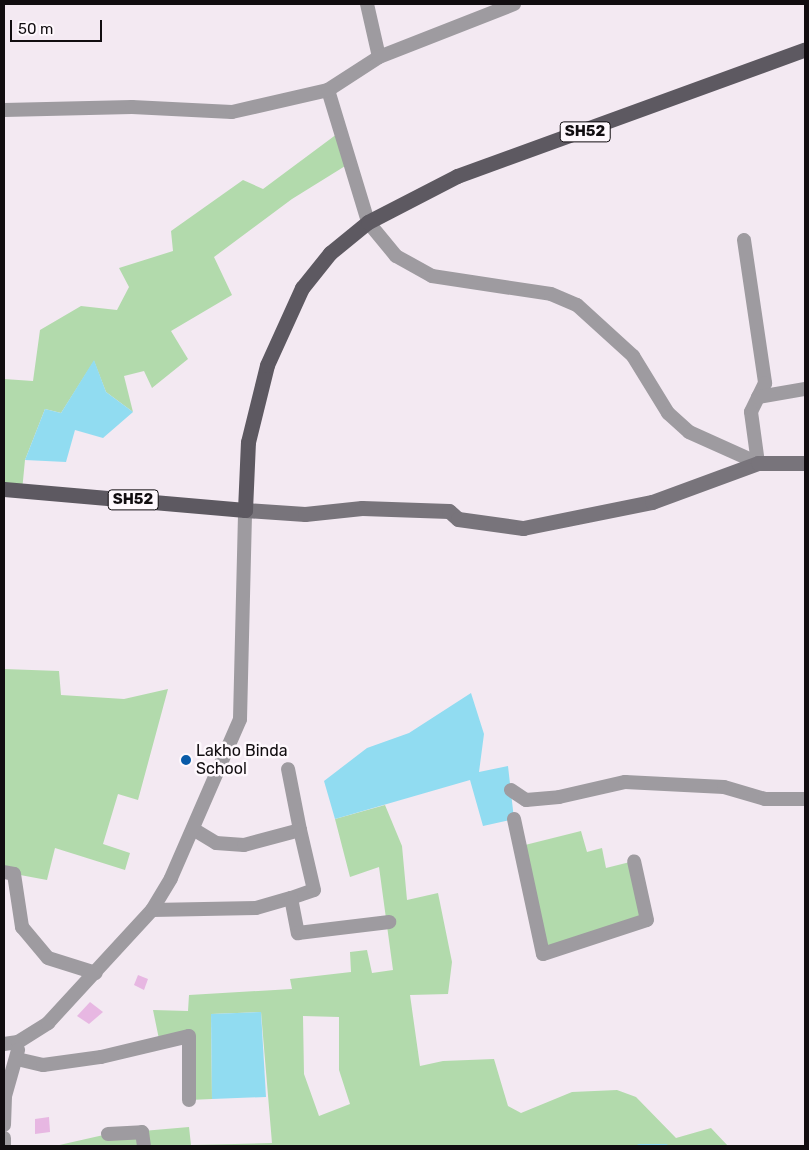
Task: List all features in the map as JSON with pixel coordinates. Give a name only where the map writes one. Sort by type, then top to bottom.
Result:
[{"type":"main road","name":"SH52","points":[[4,489],[245,510],[248,442],[266,365],[302,288],[330,253],[368,222],[458,176],[805,49]]},
{"type":"street","points":[[367,4],[378,57]]},
{"type":"street","points":[[4,110],[132,107],[232,112],[328,90],[378,57],[514,4]]},
{"type":"street","points":[[328,90],[368,222],[396,256],[432,276],[551,294],[577,305],[633,356],[668,413],[688,432],[758,463]]},
{"type":"street","points":[[744,240],[765,383],[751,412],[758,463]]},
{"type":"street","points":[[758,398],[805,390]]},
{"type":"street","name":"SH52","points":[[245,510],[305,514],[362,508],[449,511],[458,519],[523,528],[652,502],[758,463],[805,463]]},
{"type":"street","points":[[4,1044],[18,1042],[48,1023],[152,910],[193,829],[240,719],[245,510]]},
{"type":"street","points":[[152,910],[256,908],[314,890],[288,769]]},
{"type":"street","points":[[511,790],[526,800],[559,797],[625,782],[724,788],[765,799],[805,800]]},
{"type":"street","points":[[514,819],[543,954],[647,920],[634,861]]},
{"type":"street","points":[[193,829],[216,843],[244,845],[300,830]]},
{"type":"street","points":[[4,872],[14,874],[22,927],[48,958],[96,972]]},
{"type":"street","points":[[291,898],[298,933],[389,922]]},
{"type":"street","points":[[17,1059],[43,1065],[101,1057],[189,1036],[189,1100]]},
{"type":"street","points":[[4,1125],[4,1096],[17,1059],[18,1042]]},
{"type":"street","points":[[108,1134],[142,1132],[144,1146]]},
{"type":"street","points":[[4,1138],[4,1146]]},
{"type":"green space","points":[[341,131],[350,163],[292,199],[214,257],[232,295],[171,331],[188,359],[152,388],[144,371],[124,376],[133,412],[106,392],[94,361],[61,413],[45,409],[25,460],[22,491],[4,489],[4,379],[33,381],[40,330],[81,306],[117,310],[129,287],[119,268],[173,251],[171,231],[243,180],[263,189]]},
{"type":"green space","points":[[4,669],[59,671],[61,695],[124,699],[168,689],[138,800],[118,794],[103,844],[130,853],[125,870],[55,848],[47,880],[4,872]]},
{"type":"green space","points":[[385,805],[402,846],[407,900],[438,893],[452,962],[448,994],[410,995],[420,1066],[443,1061],[494,1059],[508,1106],[521,1113],[572,1092],[617,1090],[636,1097],[676,1138],[711,1128],[728,1146],[55,1146],[108,1134],[189,1127],[191,1145],[272,1143],[261,1012],[211,1014],[212,1099],[189,1100],[189,1037],[160,1044],[153,1010],[188,1011],[189,995],[292,989],[290,979],[351,972],[350,952],[367,950],[372,973],[393,970],[379,867],[350,877],[335,819]],"holes":[[[303,1016],[339,1017],[339,1070],[350,1104],[319,1116],[304,1074]]]},
{"type":"green space","points":[[581,831],[587,852],[602,848],[606,868],[634,861],[647,920],[543,954],[521,846]]},
{"type":"water","points":[[94,360],[106,392],[133,412],[103,438],[75,430],[66,462],[25,460],[45,409],[61,413]]},
{"type":"water","points":[[471,693],[484,734],[479,772],[508,766],[514,819],[483,826],[470,780],[335,819],[324,781],[367,748],[409,733]]},
{"type":"water","points":[[261,1012],[266,1097],[212,1099],[211,1014]]},
{"type":"building","points":[[138,975],[148,979],[144,990],[134,985]]},
{"type":"building","points":[[90,1002],[103,1012],[89,1024],[77,1016]]},
{"type":"building","points":[[49,1117],[50,1132],[35,1134],[35,1119]]},
{"type":"waterway","points":[[639,1146],[666,1146]]},
{"type":"place","name":"Lakho Binda School","points":[[186,760]]}]
